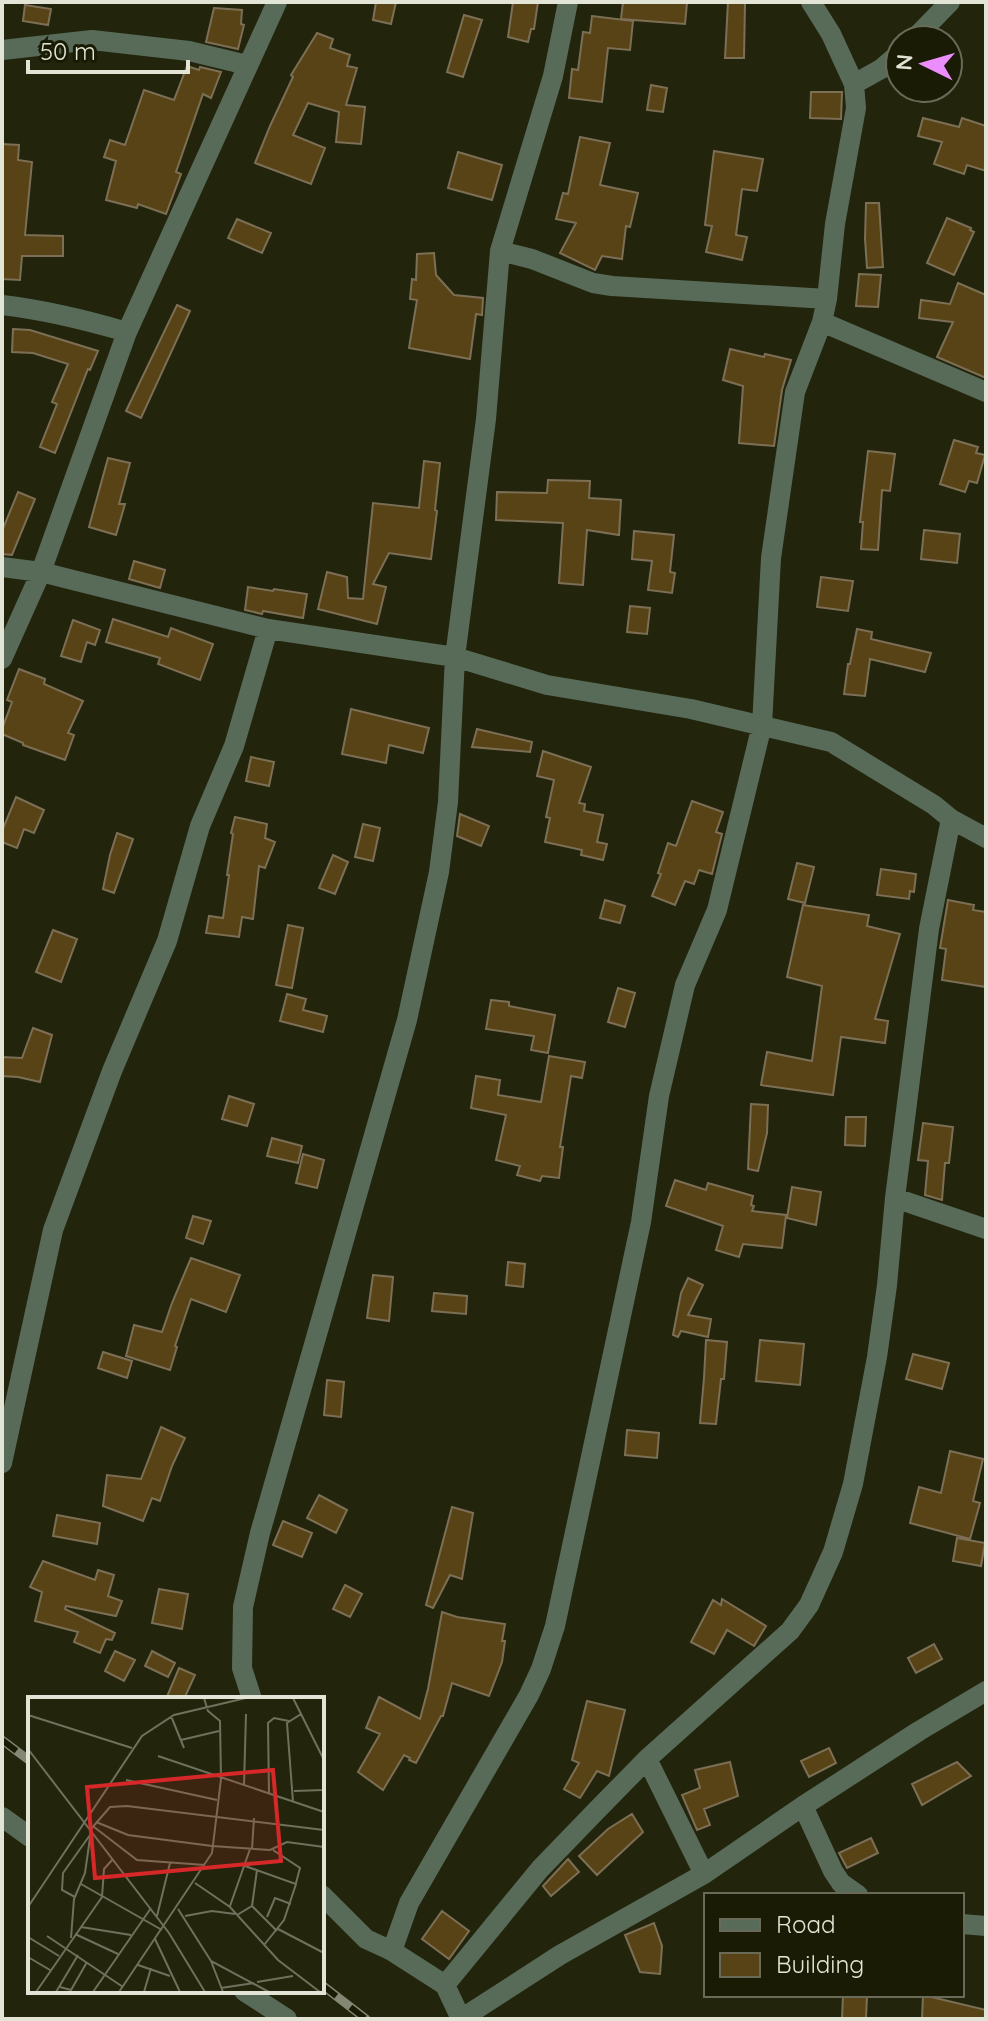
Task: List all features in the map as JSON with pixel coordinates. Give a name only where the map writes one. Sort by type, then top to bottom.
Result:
[{"type":"street","points":[[2,659],[41,572],[127,332],[277,2]]},
{"type":"street","points":[[251,1697],[242,1668],[243,1607],[260,1533],[407,1020],[439,872],[448,802],[455,657],[486,419],[500,251],[553,76],[568,2]]},
{"type":"street","points":[[392,1951],[409,1903],[529,1695],[555,1626],[638,1237],[659,1096],[685,985],[717,910],[762,725],[771,558],[795,392],[822,322],[835,224],[855,120],[854,84],[831,34],[811,2]]},
{"type":"street","points":[[929,24],[950,2]]},
{"type":"street","points":[[2,50],[92,40],[189,51],[247,65]]},
{"type":"street","points":[[854,84],[884,66]]},
{"type":"street","points":[[500,251],[532,259],[593,283],[612,286],[827,299]]},
{"type":"street","points":[[2,305],[75,317],[127,332]]},
{"type":"street","points":[[822,322],[986,392]]},
{"type":"street","points":[[2,567],[41,572],[268,629],[455,657],[547,685],[691,709],[831,742],[986,838]]},
{"type":"street","points":[[2,1463],[53,1230],[112,1071],[167,941],[200,826],[234,746],[268,629]]},
{"type":"street","points":[[445,1985],[540,1869],[647,1759],[790,1631],[809,1605],[833,1552],[853,1484],[877,1357],[929,929],[951,819]]},
{"type":"street","points":[[895,1198],[986,1229]]},
{"type":"street","points":[[465,2016],[560,1955],[704,1874],[803,1806],[986,1691]]},
{"type":"street","points":[[647,1759],[704,1874]]},
{"type":"street","points":[[803,1806],[833,1871],[841,1883],[855,1893]]},
{"type":"street","points":[[2,1817],[28,1836]]},
{"type":"street","points":[[324,1897],[366,1939],[392,1951],[445,1985],[465,2016]]},
{"type":"street","points":[[964,1924],[986,1926]]},
{"type":"street","points":[[247,1993],[287,2019]]},
{"type":"street","points":[[465,2016],[494,2019]]},
{"type":"building","points":[[376,2],[396,2],[391,24],[373,20]]},
{"type":"building","points":[[513,2],[538,2],[534,29],[531,29],[528,42],[508,37]]},
{"type":"building","points":[[623,2],[687,3],[685,24],[621,19]]},
{"type":"building","points":[[728,2],[745,2],[744,58],[725,58]]},
{"type":"building","points":[[25,5],[51,9],[48,25],[23,21]]},
{"type":"building","points":[[214,8],[242,10],[241,24],[244,25],[238,49],[206,42]]},
{"type":"building","points":[[464,15],[482,20],[463,77],[447,72]]},
{"type":"building","points":[[592,16],[633,21],[630,50],[608,48],[602,102],[569,98],[572,69],[578,70],[583,32],[590,33]]},
{"type":"building","points":[[317,33],[333,39],[330,48],[350,55],[347,66],[357,68],[346,105],[365,107],[361,144],[336,142],[339,112],[308,103],[293,135],[325,148],[311,184],[255,163],[293,77],[291,75]]},
{"type":"building","points":[[187,66],[221,72],[211,98],[203,94],[176,172],[181,174],[166,214],[138,204],[137,208],[106,200],[116,161],[104,157],[110,140],[125,145],[144,90],[174,100]]},
{"type":"building","points":[[651,85],[667,88],[663,112],[647,110]]},
{"type":"building","points":[[811,92],[842,92],[841,119],[810,118]]},
{"type":"building","points":[[923,118],[959,127],[962,118],[986,126],[986,171],[967,165],[964,174],[934,164],[942,142],[918,136]]},
{"type":"building","points":[[580,137],[610,143],[600,185],[638,193],[630,227],[626,226],[622,259],[602,256],[595,270],[560,253],[576,223],[556,219],[563,193],[568,194]]},
{"type":"building","points":[[2,144],[19,145],[18,160],[32,162],[25,235],[63,236],[63,256],[22,256],[20,280],[2,279]]},
{"type":"building","points":[[714,151],[763,159],[757,191],[742,189],[736,235],[747,237],[742,260],[706,252],[712,226],[705,225]]},
{"type":"building","points":[[458,152],[502,165],[492,200],[448,188]]},
{"type":"building","points":[[866,203],[879,203],[883,267],[867,268]]},
{"type":"building","points":[[947,218],[974,232],[954,275],[927,263]]},
{"type":"building","points":[[237,219],[271,233],[262,253],[228,238]]},
{"type":"building","points":[[434,253],[436,275],[454,295],[483,298],[482,315],[476,314],[470,359],[409,348],[417,300],[410,299],[412,279],[416,280],[417,254]]},
{"type":"building","points":[[859,274],[881,275],[878,307],[856,306]]},
{"type":"building","points":[[958,283],[986,295],[986,378],[937,357],[953,322],[919,318],[921,300],[950,304]]},
{"type":"building","points":[[177,305],[190,311],[141,418],[126,411]]},
{"type":"building","points":[[13,329],[30,330],[98,351],[55,453],[40,447],[57,404],[52,402],[68,364],[33,353],[12,352]]},
{"type":"building","points":[[730,349],[791,360],[782,390],[774,446],[739,443],[743,386],[723,380]]},
{"type":"building","points":[[954,440],[978,447],[976,453],[985,455],[977,483],[969,481],[965,492],[940,484]]},
{"type":"building","points":[[868,451],[895,454],[890,491],[882,490],[878,550],[861,549],[863,522],[860,522]]},
{"type":"building","points":[[108,458],[130,463],[119,504],[125,504],[116,535],[89,527]]},
{"type":"building","points":[[424,461],[440,463],[431,559],[389,553],[373,584],[386,587],[377,624],[318,609],[327,572],[347,577],[348,598],[363,599],[373,503],[419,508]]},
{"type":"building","points":[[548,480],[590,481],[589,498],[621,500],[619,535],[587,530],[583,585],[559,583],[563,523],[496,520],[497,492],[547,493]]},
{"type":"building","points":[[18,492],[35,499],[12,555],[2,554],[2,531]]},
{"type":"building","points":[[924,530],[960,534],[957,563],[921,559]]},
{"type":"building","points":[[634,531],[674,535],[670,572],[675,573],[672,593],[648,590],[652,561],[632,559]]},
{"type":"building","points":[[134,561],[165,570],[160,588],[129,579]]},
{"type":"building","points":[[821,577],[853,581],[848,611],[817,607]]},
{"type":"building","points":[[248,587],[307,594],[303,618],[245,610]]},
{"type":"building","points":[[630,606],[650,608],[647,634],[627,632]]},
{"type":"building","points":[[113,619],[168,637],[171,628],[213,644],[200,680],[158,664],[160,658],[106,642]]},
{"type":"building","points":[[73,620],[100,630],[95,645],[87,642],[81,662],[61,656]]},
{"type":"building","points":[[857,629],[872,632],[871,639],[931,653],[925,672],[870,659],[865,696],[844,694]]},
{"type":"building","points":[[19,669],[45,679],[44,684],[83,701],[68,733],[74,735],[65,760],[2,734],[12,702],[7,700]]},
{"type":"building","points":[[351,709],[429,728],[423,753],[389,745],[386,763],[342,754]]},
{"type":"building","points":[[477,729],[532,742],[530,752],[472,747]]},
{"type":"building","points":[[543,751],[591,767],[579,803],[585,804],[584,811],[603,815],[597,842],[607,844],[603,860],[581,855],[582,850],[545,842],[550,818],[546,817],[554,780],[537,776]]},
{"type":"building","points":[[251,757],[274,762],[269,786],[246,781]]},
{"type":"building","points":[[16,797],[44,810],[34,833],[24,829],[17,848],[2,842],[2,831]]},
{"type":"building","points":[[692,801],[723,812],[716,832],[722,834],[712,874],[699,870],[694,884],[685,881],[675,905],[652,896],[668,843],[676,846]]},
{"type":"building","points":[[460,814],[489,826],[481,846],[457,836]]},
{"type":"building","points":[[235,817],[267,824],[265,838],[275,842],[265,868],[259,866],[253,919],[242,917],[239,937],[206,933],[209,916],[223,918]]},
{"type":"building","points":[[363,824],[380,828],[373,861],[355,857]]},
{"type":"building","points":[[117,833],[133,839],[114,893],[103,889]]},
{"type":"building","points":[[333,855],[348,862],[335,894],[319,888]]},
{"type":"building","points":[[797,863],[814,867],[805,903],[788,899]]},
{"type":"building","points":[[881,869],[916,874],[914,892],[910,891],[909,899],[877,895]]},
{"type":"building","points":[[605,900],[625,906],[620,923],[600,918]]},
{"type":"building","points":[[948,900],[974,905],[973,910],[986,912],[986,987],[942,980],[946,949],[940,948]]},
{"type":"building","points":[[803,905],[869,915],[867,926],[900,934],[875,1019],[888,1021],[885,1043],[841,1037],[833,1095],[761,1085],[767,1052],[812,1061],[822,986],[787,977]]},
{"type":"building","points":[[288,925],[303,928],[292,988],[276,985]]},
{"type":"building","points":[[53,930],[77,939],[61,982],[36,972]]},
{"type":"building","points":[[618,988],[635,993],[625,1027],[608,1022]]},
{"type":"building","points":[[287,994],[306,999],[303,1010],[327,1016],[323,1032],[280,1021]]},
{"type":"building","points":[[491,1000],[555,1015],[548,1053],[531,1050],[534,1036],[486,1029]]},
{"type":"building","points":[[33,1028],[52,1035],[40,1082],[2,1076],[2,1057],[22,1058]]},
{"type":"building","points":[[549,1056],[585,1062],[582,1078],[571,1076],[560,1147],[563,1147],[559,1178],[542,1176],[540,1181],[517,1175],[520,1166],[496,1160],[506,1115],[471,1108],[476,1076],[500,1080],[498,1095],[541,1102]]},
{"type":"building","points":[[229,1096],[254,1104],[247,1126],[222,1119]]},
{"type":"building","points":[[751,1104],[768,1105],[767,1133],[758,1171],[748,1169]]},
{"type":"building","points":[[846,1117],[866,1117],[865,1146],[845,1145]]},
{"type":"building","points":[[923,1123],[953,1127],[949,1163],[945,1163],[942,1200],[925,1195],[928,1161],[918,1160]]},
{"type":"building","points":[[272,1138],[302,1146],[298,1163],[267,1156]]},
{"type":"building","points":[[303,1154],[324,1160],[317,1188],[296,1183]]},
{"type":"building","points":[[675,1180],[706,1190],[708,1183],[753,1196],[752,1211],[786,1215],[782,1248],[743,1244],[739,1257],[716,1250],[723,1226],[666,1206]]},
{"type":"building","points":[[792,1187],[821,1192],[816,1225],[787,1218]]},
{"type":"building","points":[[193,1216],[211,1221],[203,1244],[186,1238]]},
{"type":"building","points":[[191,1258],[240,1275],[226,1312],[191,1299],[170,1370],[126,1356],[134,1325],[162,1332]]},
{"type":"building","points":[[508,1262],[525,1264],[523,1287],[506,1285]]},
{"type":"building","points":[[373,1275],[393,1277],[389,1321],[367,1318]]},
{"type":"building","points":[[688,1278],[703,1285],[688,1315],[711,1319],[708,1337],[681,1331],[678,1337],[673,1335],[681,1293]]},
{"type":"building","points":[[434,1293],[467,1296],[466,1314],[432,1311]]},
{"type":"building","points":[[706,1340],[727,1342],[716,1424],[700,1423]]},
{"type":"building","points":[[760,1340],[804,1344],[800,1385],[756,1381]]},
{"type":"building","points":[[103,1352],[132,1361],[127,1378],[98,1368]]},
{"type":"building","points":[[913,1354],[949,1363],[942,1389],[906,1379]]},
{"type":"building","points":[[327,1380],[344,1382],[341,1417],[324,1415]]},
{"type":"building","points":[[161,1427],[185,1438],[160,1501],[152,1498],[143,1521],[103,1506],[107,1475],[141,1479]]},
{"type":"building","points":[[627,1430],[659,1433],[657,1458],[625,1455]]},
{"type":"building","points":[[950,1451],[983,1459],[973,1501],[980,1503],[970,1539],[910,1523],[919,1487],[941,1493]]},
{"type":"building","points":[[319,1495],[347,1510],[336,1533],[307,1518]]},
{"type":"building","points":[[452,1507],[473,1513],[462,1579],[450,1575],[433,1608],[426,1605]]},
{"type":"building","points":[[57,1515],[100,1523],[97,1544],[53,1536]]},
{"type":"building","points":[[283,1521],[312,1533],[302,1557],[273,1545]]},
{"type":"building","points":[[957,1538],[985,1543],[981,1566],[953,1561]]},
{"type":"building","points":[[43,1561],[95,1580],[98,1570],[114,1575],[108,1596],[122,1601],[116,1616],[66,1606],[65,1609],[115,1633],[112,1640],[106,1639],[100,1653],[74,1642],[78,1632],[35,1621],[42,1592],[30,1587]]},
{"type":"building","points":[[345,1585],[362,1594],[350,1617],[333,1609]]},
{"type":"building","points":[[159,1589],[188,1594],[182,1629],[152,1623]]},
{"type":"building","points":[[722,1599],[766,1626],[754,1646],[727,1630],[714,1654],[691,1642],[713,1600],[721,1605]]},
{"type":"building","points":[[442,1612],[505,1624],[502,1662],[489,1696],[452,1683],[443,1716],[416,1763],[404,1755],[383,1790],[358,1772],[380,1734],[366,1728],[379,1697],[420,1719]]},
{"type":"building","points":[[934,1644],[942,1659],[916,1673],[908,1658]]},
{"type":"building","points":[[115,1651],[135,1660],[124,1681],[105,1671]]},
{"type":"building","points":[[152,1651],[175,1663],[168,1677],[145,1666]]},
{"type":"building","points":[[179,1668],[195,1675],[185,1697],[167,1697]]},
{"type":"building","points":[[587,1701],[625,1710],[609,1776],[597,1771],[580,1798],[564,1789],[579,1763],[572,1760]]},
{"type":"building","points":[[829,1748],[836,1763],[809,1777],[801,1761]]},
{"type":"building","points":[[730,1762],[738,1796],[704,1809],[710,1825],[697,1830],[682,1795],[700,1788],[695,1770]]},
{"type":"building","points":[[957,1762],[971,1776],[922,1805],[912,1784]]},
{"type":"building","points":[[632,1814],[643,1832],[597,1875],[579,1856],[608,1829]]},
{"type":"building","points":[[871,1838],[878,1853],[847,1868],[839,1853]]},
{"type":"building","points":[[568,1859],[579,1872],[551,1896],[543,1886]]},
{"type":"building","points":[[442,1911],[469,1931],[449,1959],[422,1939]]},
{"type":"building","points":[[654,1923],[662,1946],[660,1974],[640,1972],[625,1935]]},
{"type":"building","points":[[843,1997],[867,1997],[866,2019],[842,2019]]},
{"type":"building","points":[[923,1997],[986,2010],[986,2019],[922,2019]]},
{"type":"railway","points":[[2,1740],[28,1760]]},
{"type":"railway","points":[[324,1987],[366,2019]]}]
